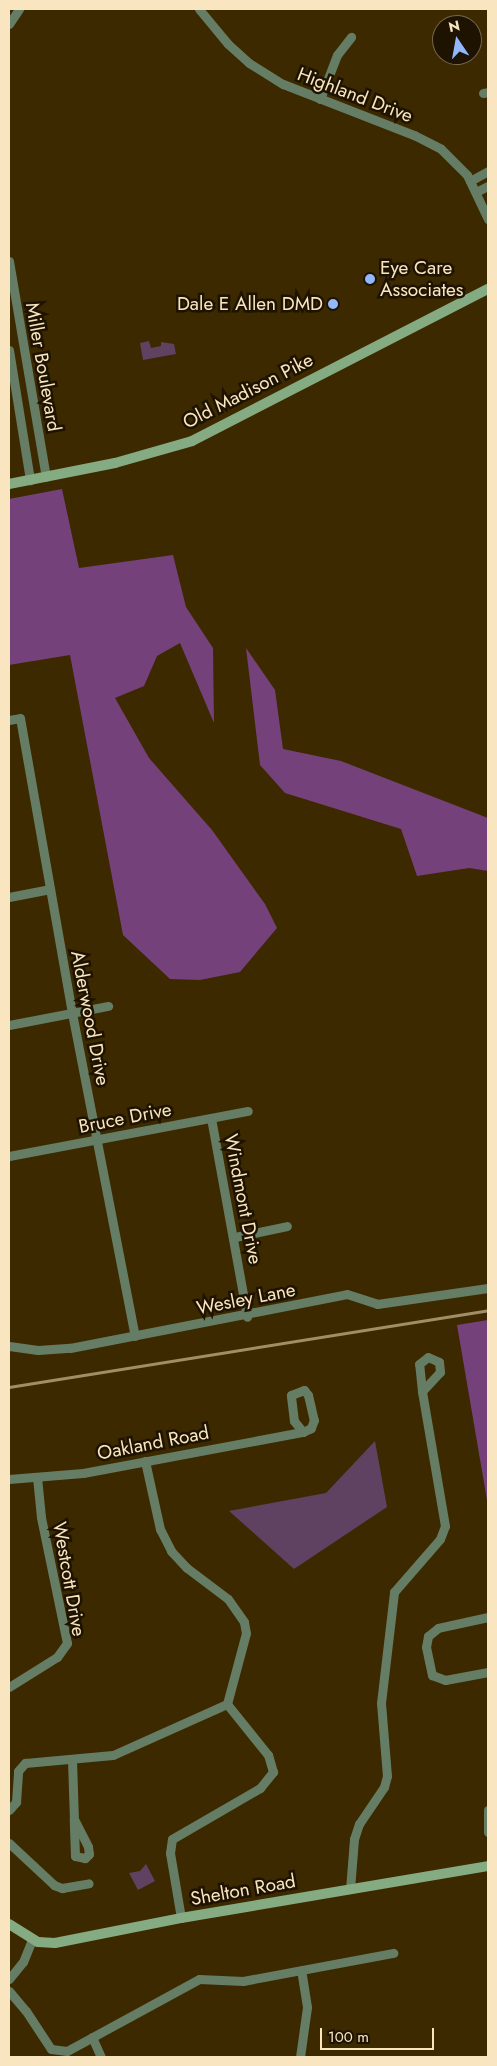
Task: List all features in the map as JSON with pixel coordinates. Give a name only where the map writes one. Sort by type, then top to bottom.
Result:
[{"type":"main road","name":"Old Madison Pike","points":[[9,484],[116,463],[192,441],[488,289]]},
{"type":"main road","name":"Shelton Road","points":[[9,1924],[32,1940],[55,1943],[181,1918],[488,1866]]},
{"type":"street","points":[[9,24],[19,9]]},
{"type":"street","name":"Highland Drive","points":[[199,9],[228,44],[249,63],[283,84],[441,149],[470,181],[488,219]]},
{"type":"street","points":[[320,99],[337,55],[351,38]]},
{"type":"street","points":[[470,181],[488,171]]},
{"type":"street","points":[[476,192],[488,186]]},
{"type":"street","name":"Miller Boulevard","points":[[9,261],[12,297],[46,477]]},
{"type":"street","name":"Miller Boulevard","points":[[9,350],[30,480]]},
{"type":"street","points":[[15,391],[31,390]]},
{"type":"street","name":"Alderwood Drive","points":[[9,720],[20,718],[72,1013],[135,1336]]},
{"type":"street","points":[[9,896],[50,889]]},
{"type":"street","points":[[9,1024],[108,1006]]},
{"type":"street","name":"Bruce Drive","points":[[9,1156],[248,1111]]},
{"type":"street","name":"Windmont Drive","points":[[211,1118],[235,1237],[247,1316]]},
{"type":"street","points":[[235,1237],[287,1226]]},
{"type":"street","name":"Wesley Lane","points":[[9,1346],[38,1350],[70,1348],[247,1316],[347,1294],[377,1304],[488,1288]]},
{"type":"street","points":[[350,1889],[354,1839],[358,1824],[384,1787],[387,1776],[381,1703],[394,1592],[440,1539],[445,1526],[422,1391]]},
{"type":"street","name":"Oakland Road","points":[[9,1479],[83,1473],[303,1432]]},
{"type":"street","points":[[145,1461],[160,1529],[171,1551],[186,1568],[228,1599],[244,1622],[246,1633],[227,1704]]},
{"type":"street","name":"Westcott Drive","points":[[9,1687],[57,1657],[64,1651],[66,1643],[41,1517],[37,1477]]},
{"type":"street","points":[[488,1618],[438,1628],[428,1636],[426,1647],[432,1675],[439,1678],[445,1680],[488,1672]]},
{"type":"street","points":[[9,1810],[16,1802],[18,1771],[25,1763],[101,1758],[123,1752],[227,1704]]},
{"type":"street","points":[[181,1918],[170,1853],[172,1840],[260,1788],[273,1772],[268,1755],[227,1704]]},
{"type":"street","points":[[72,1760],[74,1819]]},
{"type":"street","points":[[488,1810],[488,1832]]},
{"type":"street","points":[[9,1843],[54,1885],[62,1888],[89,1883]]},
{"type":"street","points":[[9,1979],[23,1962],[32,1940]]},
{"type":"street","points":[[9,1991],[51,2049],[67,2052],[199,1979],[243,1981],[393,1953]]},
{"type":"street","points":[[300,2057],[307,2007],[301,1970]]},
{"type":"street","points":[[92,2038],[101,2057]]},
{"type":"shaded area","points":[[149,341],[151,348],[161,346],[161,342],[174,344],[176,354],[143,360],[140,343]]},
{"type":"shaded area","points":[[62,489],[79,568],[173,555],[186,607],[213,648],[214,723],[180,643],[157,656],[144,686],[115,698],[149,758],[212,830],[265,904],[277,928],[240,972],[200,980],[170,979],[123,935],[70,655],[9,665],[9,499]]},
{"type":"shaded area","points":[[246,648],[275,690],[283,749],[341,761],[488,818],[488,871],[469,868],[417,876],[401,829],[285,793],[260,765]]},
{"type":"shaded area","points":[[488,1320],[488,1506],[457,1325]]},
{"type":"shaded area","points":[[375,1441],[387,1507],[294,1569],[229,1511],[326,1493]]},
{"type":"shaded area","points":[[146,1864],[155,1881],[138,1890],[129,1873],[140,1871]]},
{"type":"railway","points":[[9,1387],[488,1310]]},
{"type":"place","name":"Eye Care Associates","points":[[370,279]]},
{"type":"place","name":"Dale E Allen DMD","points":[[333,304]]}]
